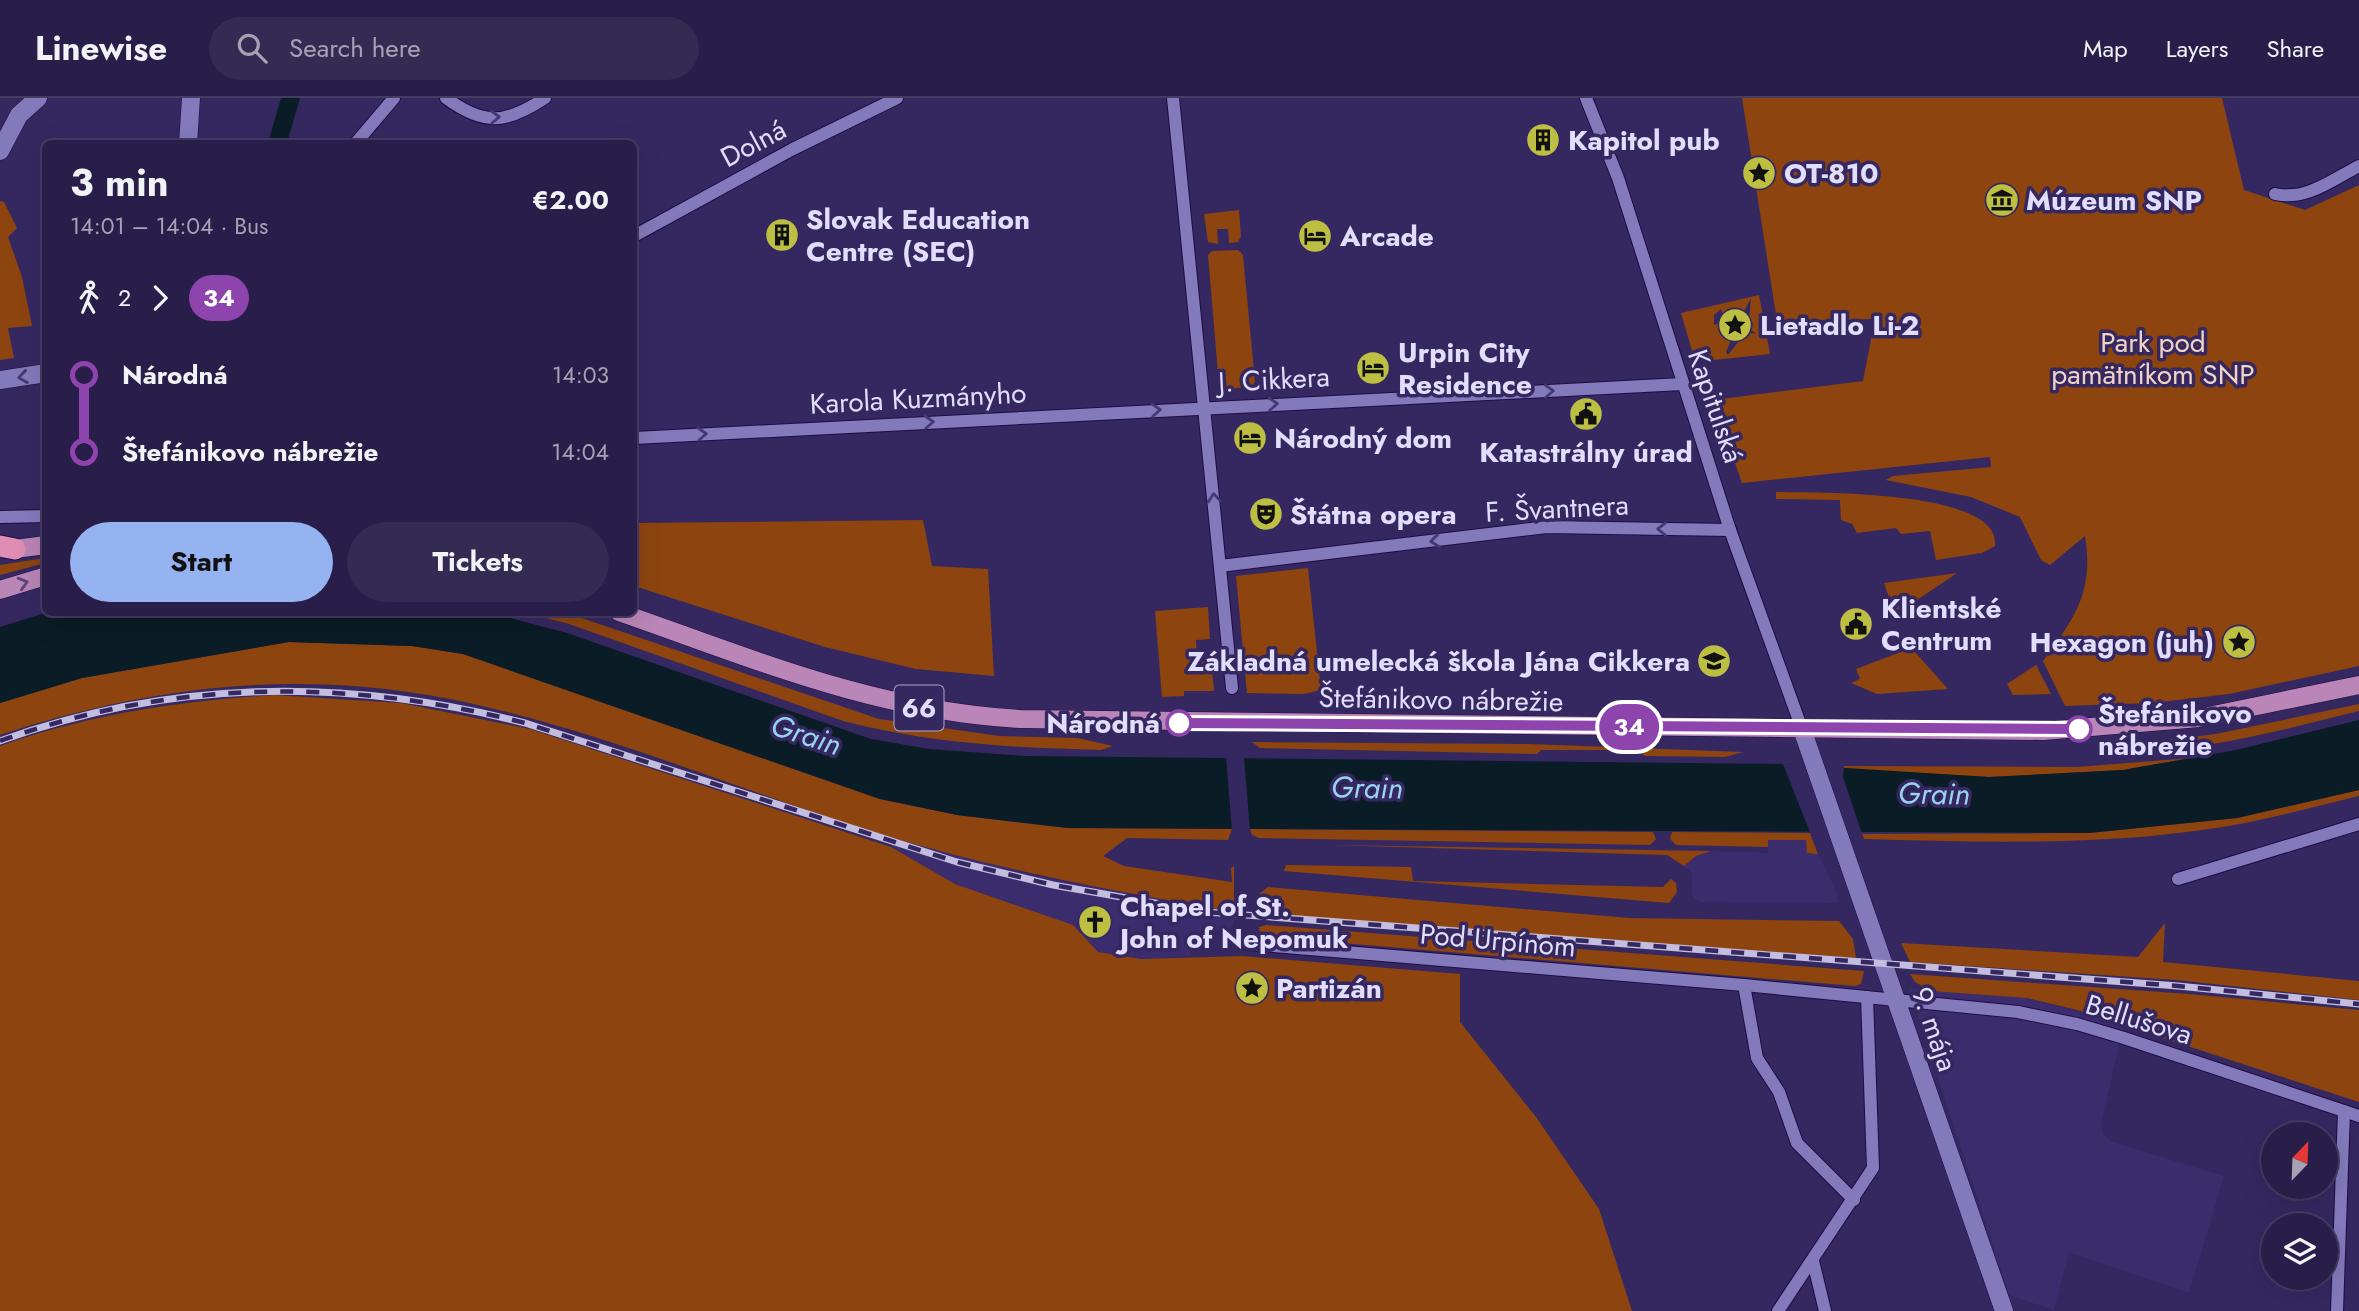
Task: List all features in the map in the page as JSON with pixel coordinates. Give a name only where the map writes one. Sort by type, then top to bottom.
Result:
[{"type":"main road","points":[[2,141],[19,115],[38,98]]},
{"type":"main road","points":[[188,140],[191,98]]},
{"type":"main road","points":[[0,380],[42,374]]},
{"type":"main road","points":[[5,549],[42,545]]},
{"type":"main road","points":[[0,590],[42,577]]},
{"type":"main road","name":"Štefánikovo nábrežie","points":[[630,616],[841,690],[924,709],[1020,719],[2043,731],[2109,728],[2239,711],[2359,685]]},
{"type":"main road","name":"9. mája","points":[[1802,729],[2004,1311]]},
{"type":"street","points":[[358,140],[394,98]]},
{"type":"street","points":[[446,98],[467,113],[490,120],[512,116],[545,98]]},
{"type":"street","name":"Dolná","points":[[637,234],[793,149],[897,98]]},
{"type":"street","points":[[1173,98],[1198,374],[1205,407],[1232,688]]},
{"type":"street","name":"Kapitulská","points":[[1586,98],[1618,178],[1730,530],[1802,729]]},
{"type":"street","points":[[2275,194],[2289,197],[2304,195],[2359,166]]},
{"type":"street","name":"J. Cikkera","points":[[1205,407],[1682,384]]},
{"type":"street","name":"Karola Kuzmányho","points":[[637,438],[1205,407]]},
{"type":"street","points":[[0,517],[42,516]]},
{"type":"street","name":"F. Švantnera","points":[[1220,566],[1547,527],[1730,530]]},
{"type":"street","points":[[2178,879],[2359,824]]},
{"type":"street","name":"Pod Urpínom","points":[[1248,944],[1897,999]]},
{"type":"street","points":[[1744,985],[1748,1023],[1757,1058],[1779,1092],[1797,1143],[1854,1200]]},
{"type":"street","points":[[1779,1311],[1870,1176],[1875,1159],[1867,997]]},
{"type":"street","name":"Bellušova","points":[[1897,999],[2018,1012],[2077,1024],[2359,1116]]},
{"type":"street","points":[[2337,1311],[2344,1111]]},
{"type":"street","points":[[1813,1261],[1825,1311]]},
{"type":"shaded area","points":[[894,838],[1040,877],[1234,912],[1233,924],[1230,929],[1192,934],[1191,956],[1141,959],[1098,952],[1073,925],[955,884],[891,847]]},
{"type":"shaded area","points":[[1768,840],[1807,840],[1807,853],[1818,854],[1837,893],[1837,903],[1700,902],[1693,898],[1691,872],[1684,866],[1696,856],[1711,851],[1768,853]]},
{"type":"shaded area","points":[[1909,989],[2027,998],[2124,1025],[2101,1123],[2103,1134],[2112,1142],[2224,1176],[2189,1293],[2069,1252],[2054,1310],[2009,1295]]},
{"type":"green space","name":"Park pod pamätníkom SNP","points":[[1742,98],[2222,98],[2244,190],[2305,210],[2359,185],[2359,666],[2229,694],[2152,703],[2065,706],[2043,661],[2073,617],[2084,589],[2087,573],[2085,536],[2050,565],[2041,560],[2020,517],[1971,497],[1886,480],[1893,476],[1991,467],[1990,457],[1742,483],[1713,400],[1863,381],[1875,319],[1777,321]]},
{"type":"green space","points":[[0,201],[4,202],[17,228],[8,237],[22,277],[32,326],[8,328],[14,358],[0,360]]},
{"type":"green space","points":[[1239,210],[1241,236],[1238,242],[1229,243],[1228,229],[1217,229],[1218,244],[1208,242],[1204,214]]},
{"type":"green space","points":[[1238,250],[1243,255],[1255,382],[1251,387],[1224,389],[1219,385],[1208,255],[1212,251]]},
{"type":"green space","points":[[1759,295],[1770,354],[1705,361],[1693,354],[1681,313]],"holes":[[[1751,298],[1749,321],[1753,325],[1748,327],[1756,334],[1745,332],[1748,338],[1743,336],[1728,355],[1726,352],[1736,328],[1722,321],[1714,325],[1714,315],[1721,309],[1723,318],[1738,323]]]},
{"type":"green space","points":[[1776,492],[1864,494],[1939,504],[1969,514],[1989,527],[1995,546],[1982,553],[1936,560],[1930,531],[1901,534],[1896,528],[1857,533],[1852,524],[1841,520],[1840,500],[1776,499]]},
{"type":"green space","points":[[923,520],[932,566],[988,569],[994,676],[916,669],[825,647],[637,587],[637,523]]},
{"type":"green space","points":[[42,558],[42,564],[0,575],[0,565]]},
{"type":"green space","points":[[1308,568],[1321,690],[1304,694],[1247,693],[1236,576]]},
{"type":"green space","points":[[1957,573],[1914,602],[1894,612],[1884,583]]},
{"type":"green space","points":[[1208,607],[1210,639],[1196,640],[1197,661],[1211,660],[1214,691],[1184,691],[1184,696],[1162,697],[1155,611]]},
{"type":"green space","points":[[538,616],[576,616],[879,719],[1000,736],[1078,738],[1113,746],[1101,750],[1003,746],[907,735],[843,721],[569,624]]},
{"type":"green space","points":[[289,642],[412,646],[463,654],[880,799],[957,815],[1068,828],[1232,829],[1228,840],[1127,838],[1103,856],[1124,866],[1232,882],[1231,868],[1234,866],[1234,912],[1093,886],[907,842],[592,736],[483,706],[428,695],[319,684],[211,688],[105,706],[0,735],[0,703],[82,678]]},
{"type":"green space","points":[[1906,650],[1915,652],[1948,689],[1877,694],[1851,683],[1860,679],[1856,669]]},
{"type":"green space","points":[[2036,665],[2051,694],[2013,695],[2007,684]]},
{"type":"green space","points":[[274,695],[401,703],[530,729],[891,847],[955,884],[1073,925],[1098,952],[1141,959],[1242,956],[1460,974],[1460,1022],[1536,1117],[1599,1209],[1632,1311],[0,1311],[0,746],[101,717],[169,705]]},
{"type":"green space","points":[[2359,704],[2359,711],[2215,744],[2127,752],[2168,740],[2216,734]]},
{"type":"green space","points":[[1252,742],[1529,744],[1743,752],[1725,757],[1645,756],[1639,750],[1541,750],[1537,754],[1260,748]]},
{"type":"green space","points":[[2191,758],[2123,770],[1989,777],[1844,769],[1844,766],[2077,767]]},
{"type":"green space","points":[[2359,790],[2359,796],[2228,826],[2123,838],[1993,842],[1864,839],[1862,834],[2089,833],[2237,818]]},
{"type":"green space","points":[[1250,829],[1653,832],[1656,839],[1650,845],[1259,838],[1252,835]]},
{"type":"green space","points":[[1672,832],[1810,833],[1818,854],[1807,853],[1806,840],[1768,840],[1768,847],[1676,845],[1670,839]]},
{"type":"green space","points":[[1328,845],[1711,851],[1696,856],[1684,866],[1667,855]]},
{"type":"green space","points":[[1286,865],[1411,867],[1413,881],[1663,887],[1671,879],[1676,883],[1677,892],[1669,903],[1284,871]]},
{"type":"green space","points":[[1268,887],[1629,918],[1839,921],[1853,939],[1856,958],[1267,915],[1268,905],[1257,904],[1259,894]]},
{"type":"green space","points":[[2165,923],[2163,962],[2359,981],[2359,1000],[2176,980],[1910,962],[1901,943],[2138,957]]},
{"type":"green space","points":[[1266,925],[1864,971],[1861,984],[1855,986],[1270,937],[1260,934],[1259,927]]},
{"type":"green space","points":[[1910,974],[2189,994],[2359,1010],[2359,1102],[2077,1010],[2027,998],[1931,991],[1915,982]]},
{"type":"water","points":[[281,98],[300,98],[288,140],[269,140]]},
{"type":"water","name":"Grain","points":[[42,614],[42,616],[502,616],[567,633],[871,739],[929,749],[1026,756],[1783,764],[1989,777],[2123,770],[2236,750],[2359,720],[2359,790],[2237,818],[2089,833],[1068,828],[957,815],[880,799],[463,654],[412,646],[289,642],[82,678],[0,703],[0,627]]},
{"type":"pier","points":[[1226,756],[1244,757],[1250,831],[1232,832]]},
{"type":"pier","points":[[1783,764],[1844,766],[1843,777],[1863,837],[1812,837]]},
{"type":"railway","points":[[0,741],[64,721],[129,706],[195,696],[261,692],[393,698],[459,708],[525,723],[957,862],[1053,885],[1206,912],[2178,986],[2359,1004]]},
{"type":"bus line","name":"34","points":[[1179,723],[1990,731],[2079,729]]},
{"type":"place","name":"Kapitol pub","points":[[1543,140]]},
{"type":"place","name":"OT-810","points":[[1759,173]]},
{"type":"place","name":"Múzeum SNP","points":[[2002,200]]},
{"type":"place","name":"Slovak Education Centre (SEC)","points":[[782,235]]},
{"type":"place","name":"Arcade","points":[[1315,236]]},
{"type":"place","name":"Lietadlo Li-2","points":[[1735,325]]},
{"type":"place","name":"Urpin City Residence","points":[[1373,368]]},
{"type":"place","name":"Katastrálny úrad","points":[[1586,414]]},
{"type":"place","name":"Národný dom","points":[[1250,438]]},
{"type":"place","name":"Štátna opera","points":[[1266,514]]},
{"type":"place","name":"Klientské Centrum","points":[[1856,624]]},
{"type":"place","name":"Hexagon (juh)","points":[[2239,642]]},
{"type":"place","name":"Základná umelecká škola Jána Cikkera","points":[[1714,661]]},
{"type":"place","name":"Národná","points":[[1179,723]]},
{"type":"place","name":"Štefánikovo nábrežie","points":[[2079,729]]},
{"type":"place","name":"Chapel of St. John of Nepomuk","points":[[1095,922]]},
{"type":"place","name":"Partizán","points":[[1252,988]]}]
